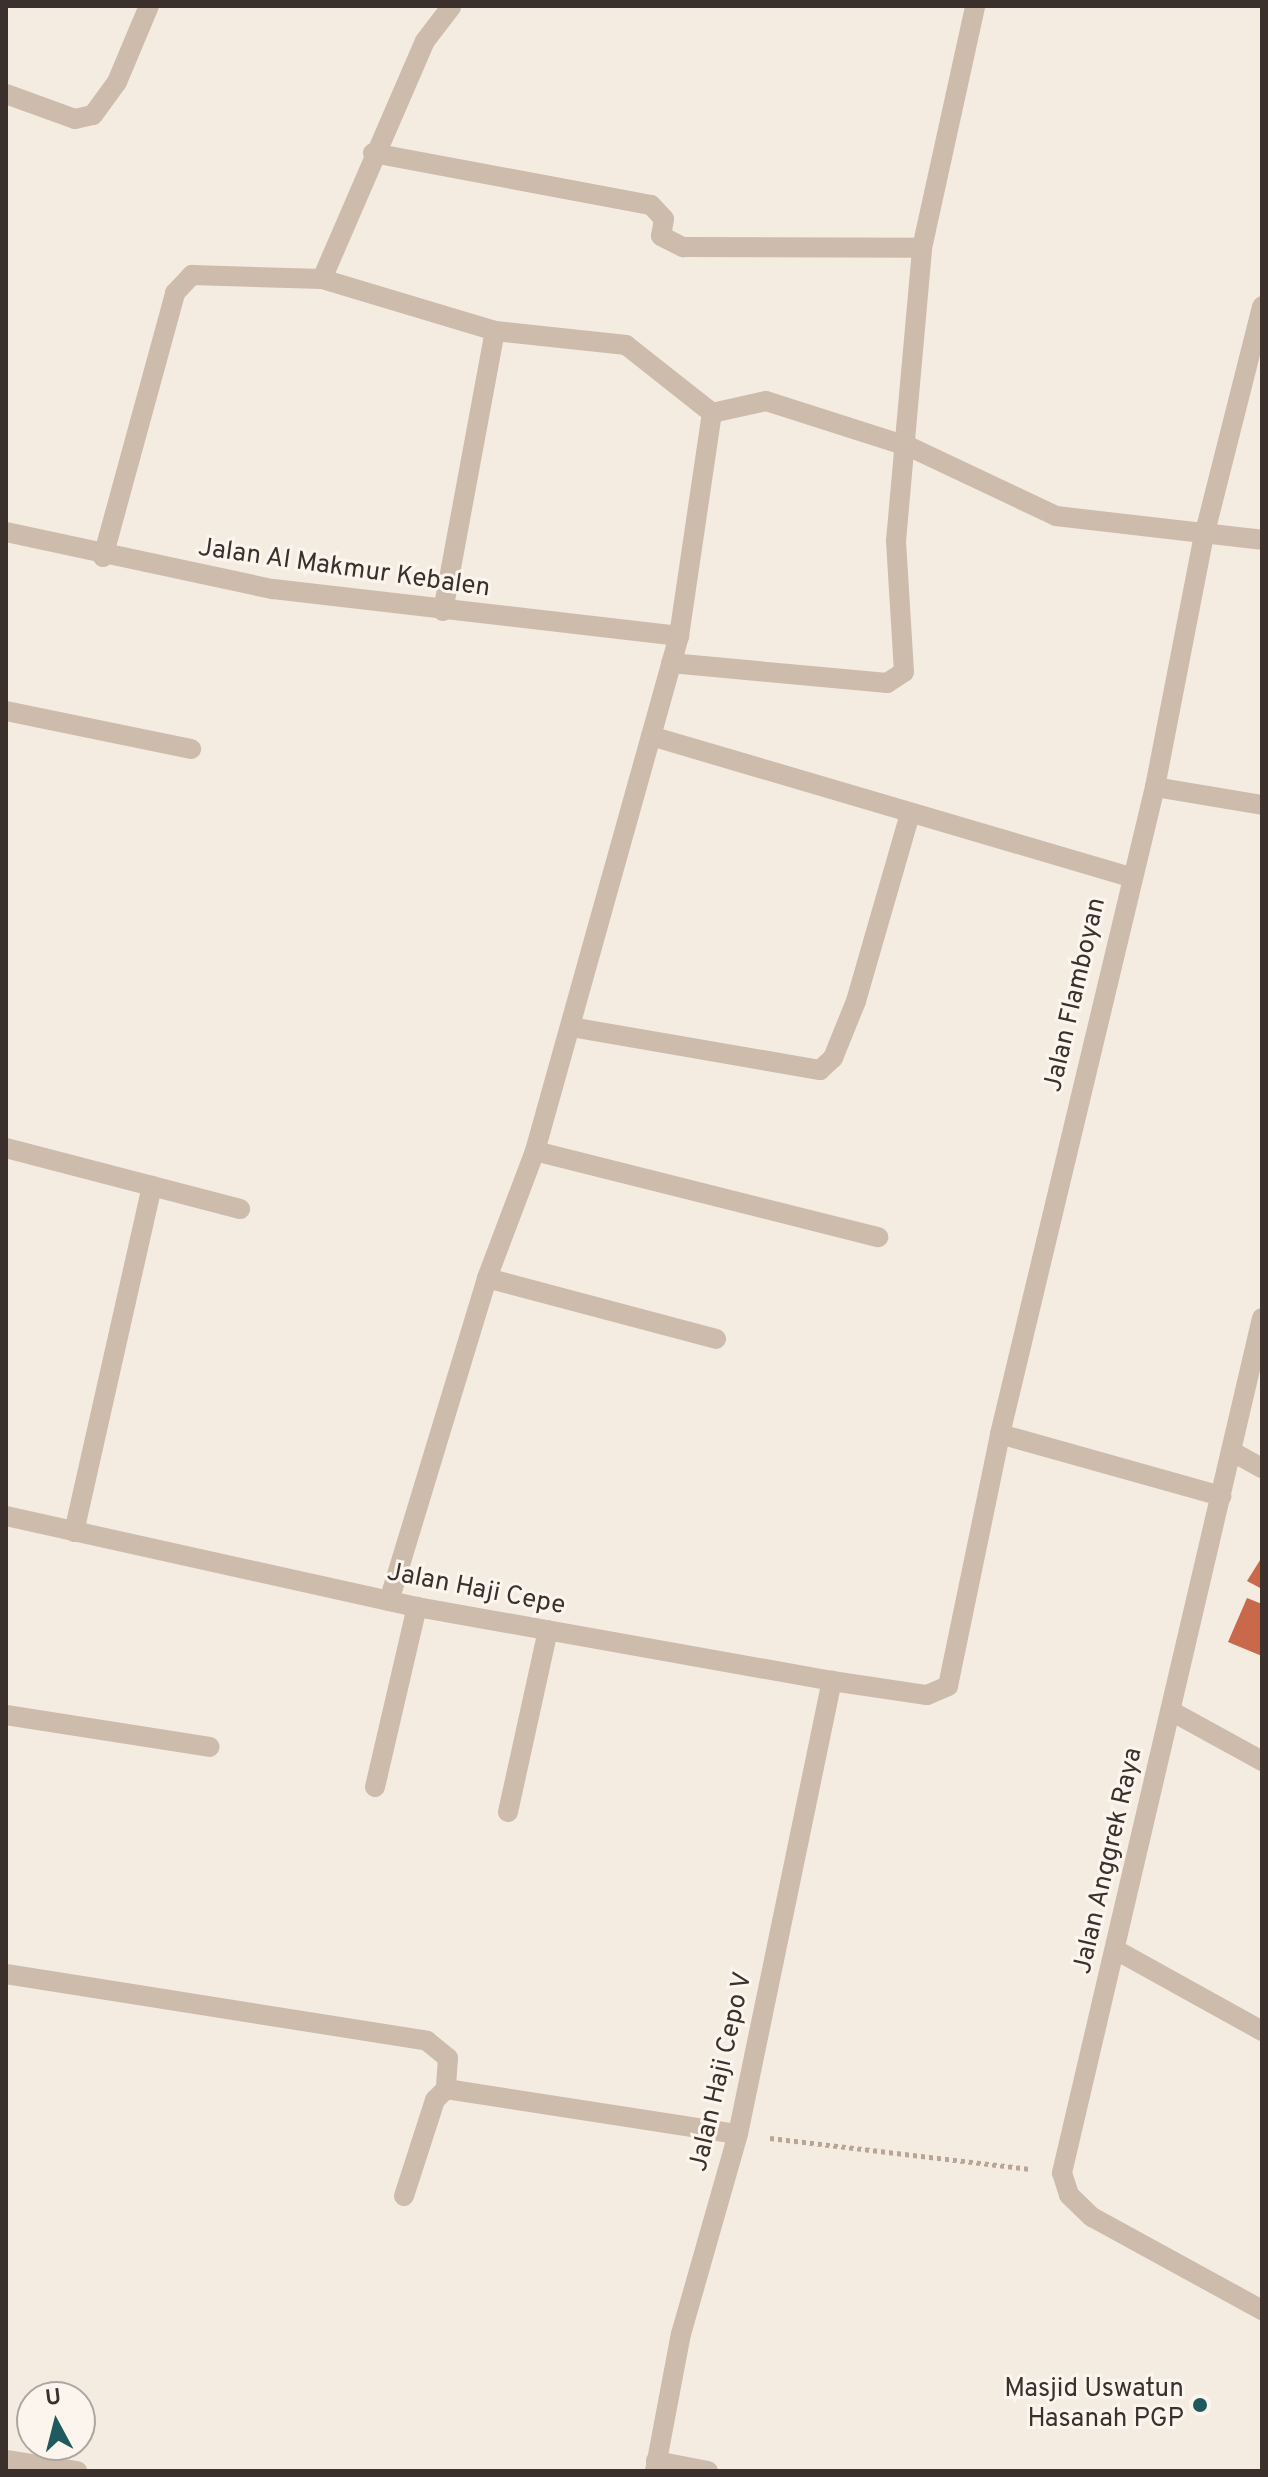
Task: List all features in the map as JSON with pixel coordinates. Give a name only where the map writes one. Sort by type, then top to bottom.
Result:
[{"type":"street","points":[[6,94],[75,119],[93,115],[117,82],[149,6]]},
{"type":"street","points":[[322,279],[373,153],[425,41],[450,6],[460,6]]},
{"type":"street","points":[[671,663],[897,682],[904,672],[896,541],[910,447],[922,248],[975,6]]},
{"type":"street","points":[[373,153],[651,205],[664,219],[661,236],[683,247],[922,248]]},
{"type":"street","points":[[103,557],[181,282],[192,275],[322,279],[495,331],[626,345],[712,413]]},
{"type":"street","name":"Jalan Flamboyan","points":[[940,1693],[954,1676],[1000,1434],[1130,877],[1155,787],[1204,536],[1262,306]]},
{"type":"street","points":[[443,611],[495,331]]},
{"type":"street","points":[[712,413],[766,401],[910,447],[1056,516],[1204,536],[1262,540]]},
{"type":"street","points":[[389,1601],[487,1278],[535,1151],[679,636],[712,413]]},
{"type":"street","name":"Jalan Al Makmur Kebalen","points":[[6,532],[103,557],[443,611],[679,636]]},
{"type":"street","points":[[6,711],[191,749]]},
{"type":"street","points":[[651,736],[1130,877]]},
{"type":"street","points":[[1155,787],[1262,805]]},
{"type":"street","points":[[571,1027],[820,1070],[837,1051],[856,1001],[910,814]]},
{"type":"street","points":[[6,1148],[240,1209]]},
{"type":"street","points":[[535,1151],[878,1237]]},
{"type":"street","points":[[74,1532],[152,1186]]},
{"type":"street","points":[[487,1278],[716,1339]]},
{"type":"street","name":"Jalan Anggrek Raya","points":[[1062,2173],[1262,1318]]},
{"type":"street","points":[[1000,1434],[1221,1496]]},
{"type":"street","points":[[1231,1451],[1262,1468]]},
{"type":"street","name":"Jalan Haji Cepe","points":[[6,1516],[417,1607],[832,1681],[940,1693]]},
{"type":"street","points":[[375,1787],[417,1607]]},
{"type":"street","points":[[508,1812],[548,1630]]},
{"type":"street","name":"Jalan Haji Cepo V","points":[[656,2466],[681,2334],[738,2134],[832,1681]]},
{"type":"street","points":[[1171,1711],[1262,1761]]},
{"type":"street","points":[[6,1715],[210,1747]]},
{"type":"street","points":[[1116,1950],[1262,2031]]},
{"type":"street","points":[[6,1974],[427,2041],[448,2058],[446,2089],[435,2100],[404,2196]]},
{"type":"street","points":[[446,2089],[738,2134]]},
{"type":"street","points":[[1062,2173],[1069,2195],[1092,2217],[1262,2310]]},
{"type":"street","points":[[6,2460],[77,2471]]},
{"type":"street","points":[[656,2466],[708,2471]]},
{"type":"path","points":[[738,2134],[1062,2173]]},
{"type":"building","points":[[1262,1557],[1262,1589],[1247,1581]]},
{"type":"building","points":[[1247,1598],[1262,1604],[1262,1656],[1228,1642]]},
{"type":"place","name":"Masjid Uswatun Hasanah PGP","points":[[1200,2405]]}]
